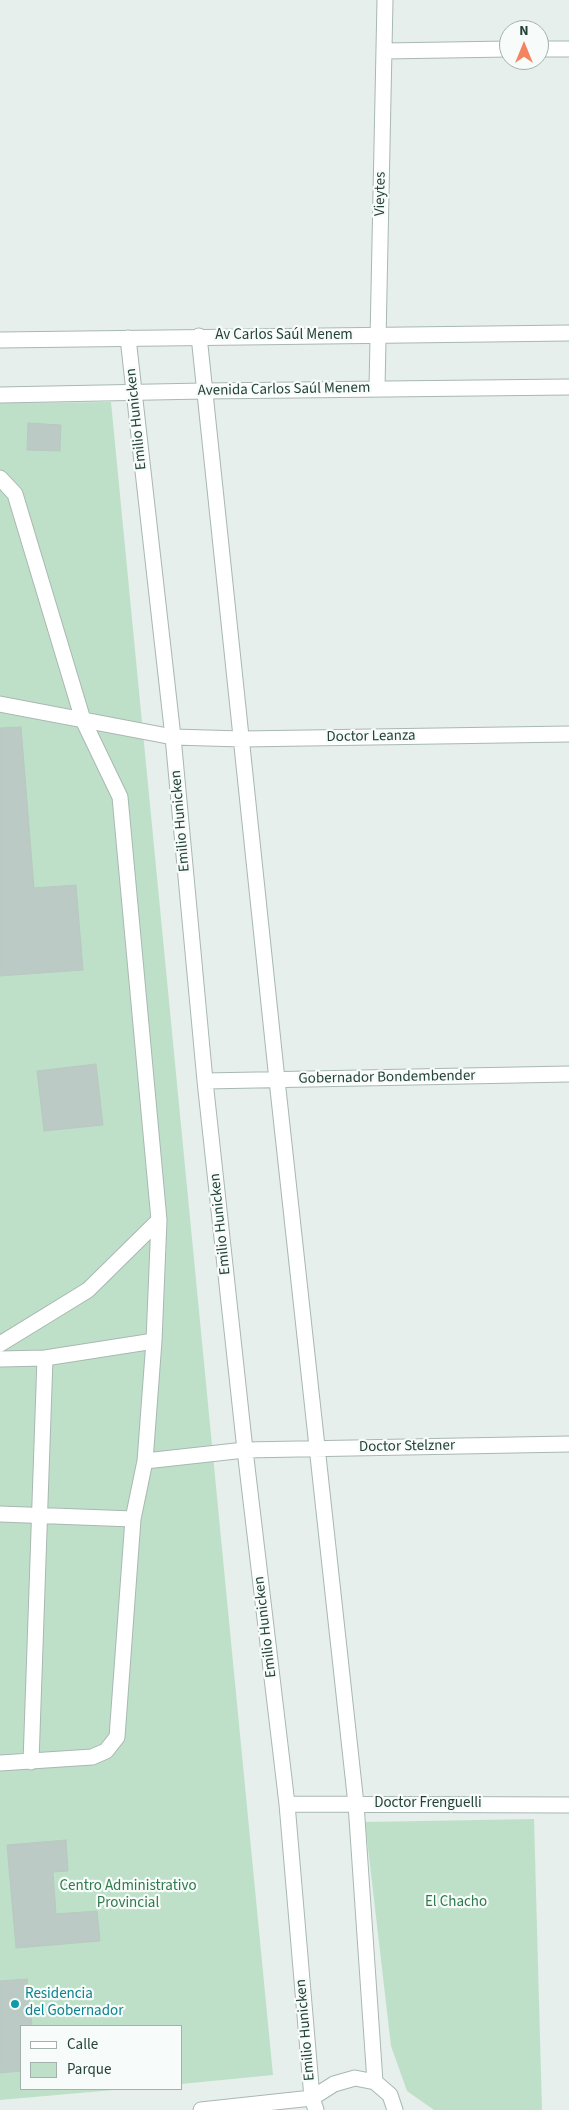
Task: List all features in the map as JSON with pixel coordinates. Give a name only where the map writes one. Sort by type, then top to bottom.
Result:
[{"type":"street","name":"Vieytes","points":[[377,388],[385,0]]},
{"type":"street","points":[[549,49],[569,48]]},
{"type":"street","points":[[384,50],[499,49]]},
{"type":"street","name":"Av Carlos Saúl Menem","points":[[0,340],[199,336],[569,333]]},
{"type":"street","points":[[199,336],[277,1080],[356,1804],[375,2082],[408,2110]]},
{"type":"street","name":"Emilio Hunicken","points":[[128,338],[173,737],[205,1081],[245,1450],[287,1804],[314,2104]]},
{"type":"street","name":"Avenida Carlos Saúl Menem","points":[[0,395],[377,388],[569,387]]},
{"type":"street","points":[[0,478],[15,494],[83,720],[120,797],[159,1220],[154,1341],[145,1461],[133,1519],[117,1737],[106,1751],[92,1757],[0,1763]]},
{"type":"street","name":"Doctor Leanza","points":[[0,704],[173,737],[242,739],[569,734]]},
{"type":"street","name":"Gobernador Bondembender","points":[[205,1081],[569,1074]]},
{"type":"street","points":[[0,1344],[88,1290],[159,1220]]},
{"type":"street","points":[[0,1359],[45,1358],[154,1341]]},
{"type":"street","points":[[31,1762],[45,1358]]},
{"type":"street","name":"Doctor Stelzner","points":[[145,1461],[245,1450],[569,1444]]},
{"type":"street","points":[[0,1514],[133,1519]]},
{"type":"street","name":"Doctor Frenguelli","points":[[287,1804],[569,1805]]},
{"type":"street","name":"Emilio Hunicken","points":[[322,2110],[325,2098],[334,2084],[355,2078],[375,2082]]},
{"type":"street","points":[[201,2110],[314,2104],[334,2084]]},
{"type":"street","points":[[390,2095],[395,2110]]},
{"type":"green space","name":"Centro Administrativo Provincial","points":[[111,402],[273,2075],[182,2084],[182,2025],[20,2025],[20,2090],[114,2090],[0,2100],[0,403]]},
{"type":"green space","name":"El Chacho","points":[[534,1819],[542,2110],[434,2110],[407,2091],[391,2046],[365,1822]]},
{"type":"building","points":[[28,423],[61,425],[60,451],[27,450]]},
{"type":"building","points":[[21,727],[34,888],[76,885],[83,970],[0,976],[0,728]]},
{"type":"building","points":[[96,1064],[103,1125],[44,1131],[37,1071]]},
{"type":"building","points":[[66,1840],[68,1871],[53,1872],[56,1914],[97,1911],[100,1941],[16,1948],[7,1845]]},
{"type":"building","name":"Residencia del Gobernador","points":[[27,1979],[32,2025],[20,2025],[20,2071],[0,2073],[0,1981]]},
{"type":"place","name":"Residencia del Gobernador","points":[[15,2004]]}]
